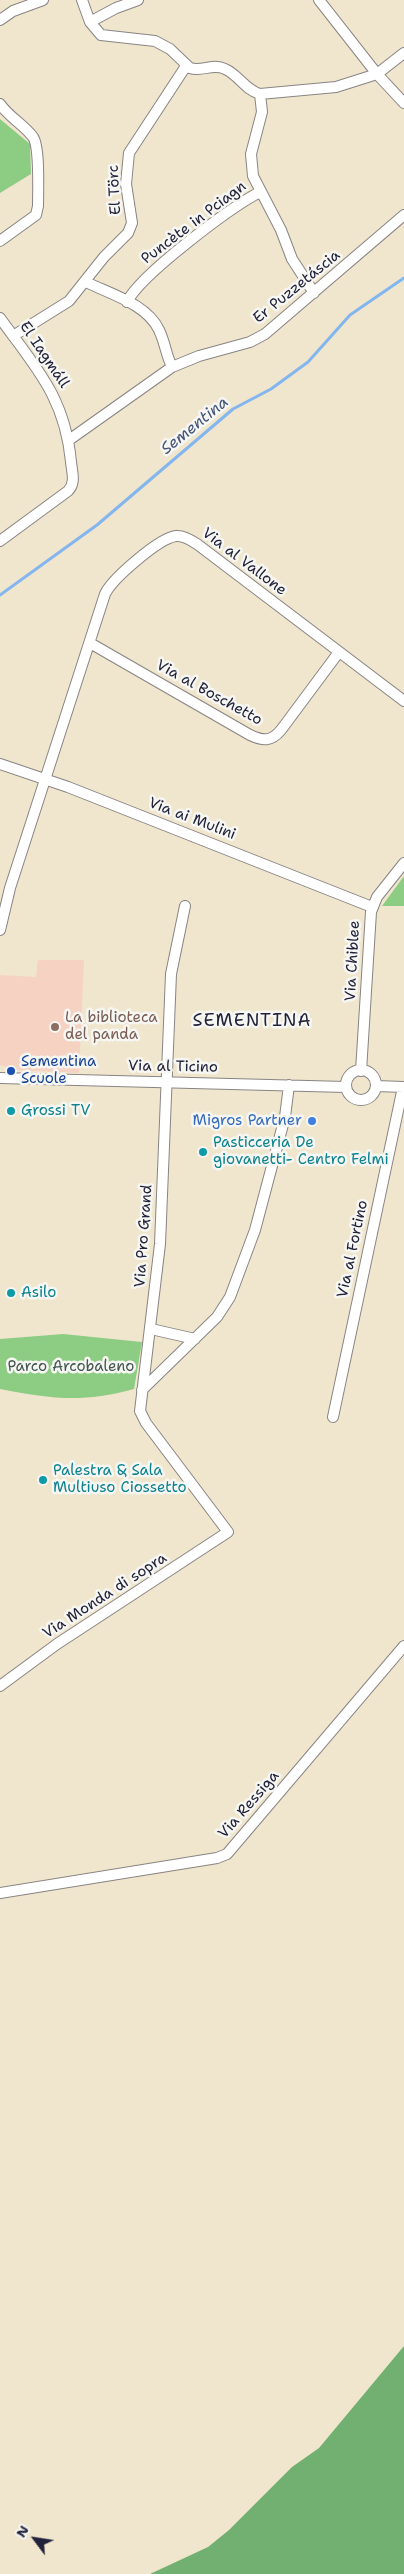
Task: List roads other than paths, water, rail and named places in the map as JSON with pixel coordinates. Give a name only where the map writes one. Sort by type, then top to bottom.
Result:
[{"type":"street","points":[[0,20],[13,11],[43,0]]},
{"type":"street","points":[[82,0],[90,22],[98,33],[106,37],[144,38],[161,43],[193,70],[221,67],[233,73],[251,91],[260,94],[336,87],[378,74],[404,53]]},
{"type":"street","points":[[90,22],[116,8],[138,0]]},
{"type":"street","points":[[319,0],[378,74],[404,102]]},
{"type":"street","name":"El Törc","points":[[13,336],[69,301],[104,257],[120,243],[130,230],[132,224],[126,179],[129,153],[186,66]]},
{"type":"street","points":[[260,94],[262,112],[251,154],[253,176],[281,230],[292,259],[314,293]]},
{"type":"street","points":[[0,104],[14,120],[34,137],[38,206],[36,215],[0,241]]},
{"type":"street","name":"Puncète in Pciagn","points":[[127,302],[137,287],[171,256],[260,192]]},
{"type":"street","name":"Er Puzzetáscia","points":[[69,440],[172,367],[199,356],[256,339],[314,293],[404,215]]},
{"type":"street","points":[[86,282],[127,302],[154,322],[172,367]]},
{"type":"street","name":"El Iagmáll","points":[[0,318],[55,396],[69,440],[73,480],[71,488],[0,541]]},
{"type":"street","name":"Via al Vallone","points":[[0,930],[7,897],[105,594],[112,582],[160,543],[178,536],[197,544],[404,701]]},
{"type":"street","name":"Via al Boschetto","points":[[90,643],[250,735],[266,740],[273,738],[281,730],[339,652]]},
{"type":"street","name":"Via ai Mulini","points":[[0,764],[210,842],[372,907]]},
{"type":"street","name":"Via Chiblee","points":[[362,1070],[372,907],[404,863]]},
{"type":"street","name":"Via Pro Grand","points":[[185,906],[171,974],[162,1218],[152,1329],[142,1390],[142,1418],[228,1532]]},
{"type":"street","points":[[362,1070],[372,1075],[376,1086],[370,1098],[362,1100],[350,1095],[346,1087],[350,1075],[362,1070]]},
{"type":"street","name":"Via al Ticino","points":[[0,1078],[346,1087]]},
{"type":"street","points":[[142,1390],[196,1339],[226,1304],[255,1230],[285,1117],[289,1085]]},
{"type":"street","points":[[376,1086],[403,1088]]},
{"type":"street","name":"Via al Fortino","points":[[333,1417],[403,1088]]},
{"type":"street","points":[[152,1329],[196,1339]]},
{"type":"street","name":"Via Monda di sopra","points":[[0,1686],[57,1644],[228,1532]]},
{"type":"street","name":"Via Ressiga","points":[[0,1893],[217,1858],[227,1854],[404,1646]]},
{"type":"waterway","name":"Sementina","points":[[0,595],[97,525],[233,409],[271,389],[308,362],[350,315],[404,278]]},
{"type":"place","name":"La biblioteca del panda","points":[[55,1027]]},
{"type":"place","name":"Sementina Scuole","points":[[11,1071]]},
{"type":"place","name":"Grossi TV","points":[[11,1111]]},
{"type":"place","name":"Migros Partner","points":[[312,1121]]},
{"type":"place","name":"Pasticceria De giovanetti- Centro Felmi","points":[[203,1152]]},
{"type":"place","name":"Asilo","points":[[11,1293]]},
{"type":"place","name":"Palestra & Sala Multiuso Ciossetto","points":[[43,1480]]},
{"type":"district","name":"SEMENTINA","points":[[252,1021]]},
{"type":"park label","name":"Parco Arcobaleno","points":[[71,1367]]}]
